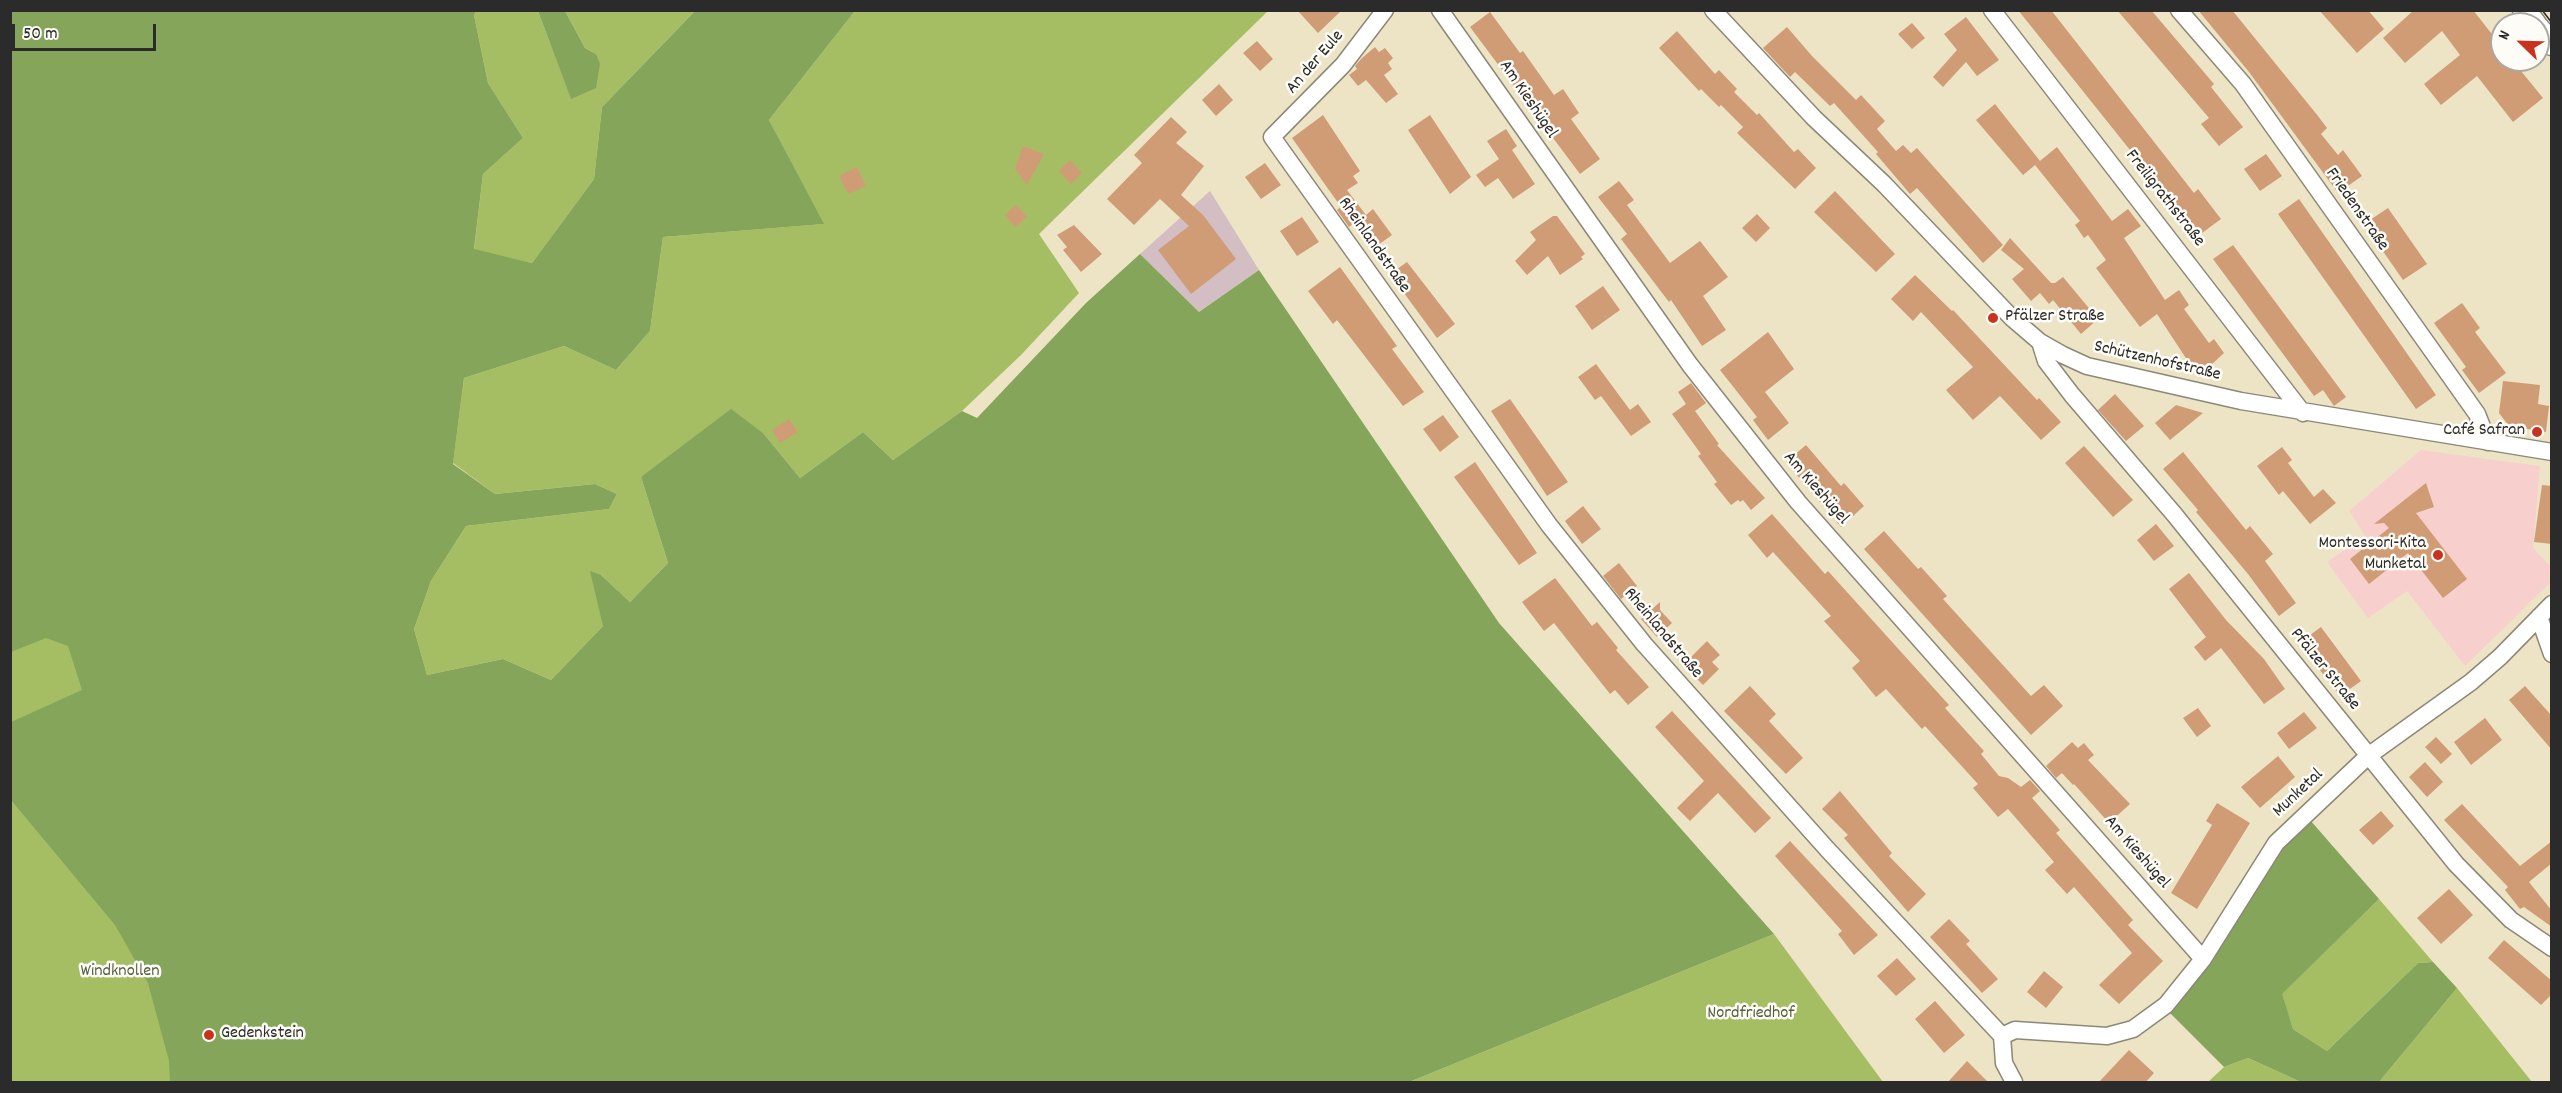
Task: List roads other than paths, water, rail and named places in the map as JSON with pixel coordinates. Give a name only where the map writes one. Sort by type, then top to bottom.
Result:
[{"type":"street","name":"An der Eule","points":[[1272,137],[1343,65],[1385,10]]},
{"type":"street","name":"Am Kieshügel","points":[[1440,10],[1684,356],[1798,502],[2203,959]]},
{"type":"street","name":"Schützenhofstraße","points":[[1713,10],[1814,118],[1884,184],[2012,318],[2040,342],[2087,366],[2303,413],[2552,452]]},
{"type":"street","name":"Freiligrathstraße","points":[[1992,10],[2303,413]]},
{"type":"street","name":"Friedenstraße","points":[[2179,10],[2243,84],[2477,414],[2488,442]]},
{"type":"street","name":"Rheinlandstraße","points":[[1272,137],[1550,525],[1644,644],[1827,849],[2002,1036]]},
{"type":"street","name":"Pfälzer Straße","points":[[2040,342],[2046,361],[2072,395],[2174,514],[2456,864],[2511,920],[2552,948]]},
{"type":"street","name":"Munketal","points":[[2002,1036],[2015,1030],[2107,1036],[2133,1029],[2166,1005],[2203,959],[2276,843],[2368,756],[2471,682],[2552,604]]},
{"type":"street","points":[[2539,617],[2552,654]]},
{"type":"street","points":[[2002,1036],[2004,1063],[2014,1083]]},
{"type":"tram line","points":[[2542,10],[2552,23]]},
{"type":"place","name":"Pfälzer Straße","points":[[1993,318]]},
{"type":"place","name":"Café Safran","points":[[2537,432]]},
{"type":"place","name":"Montessori-Kita Munketal","points":[[2438,555]]},
{"type":"place","name":"Gedenkstein","points":[[209,1035]]},
{"type":"park label","name":"Windknollen","points":[[120,973]]},
{"type":"park label","name":"Nordfriedhof","points":[[1751,1015]]}]
